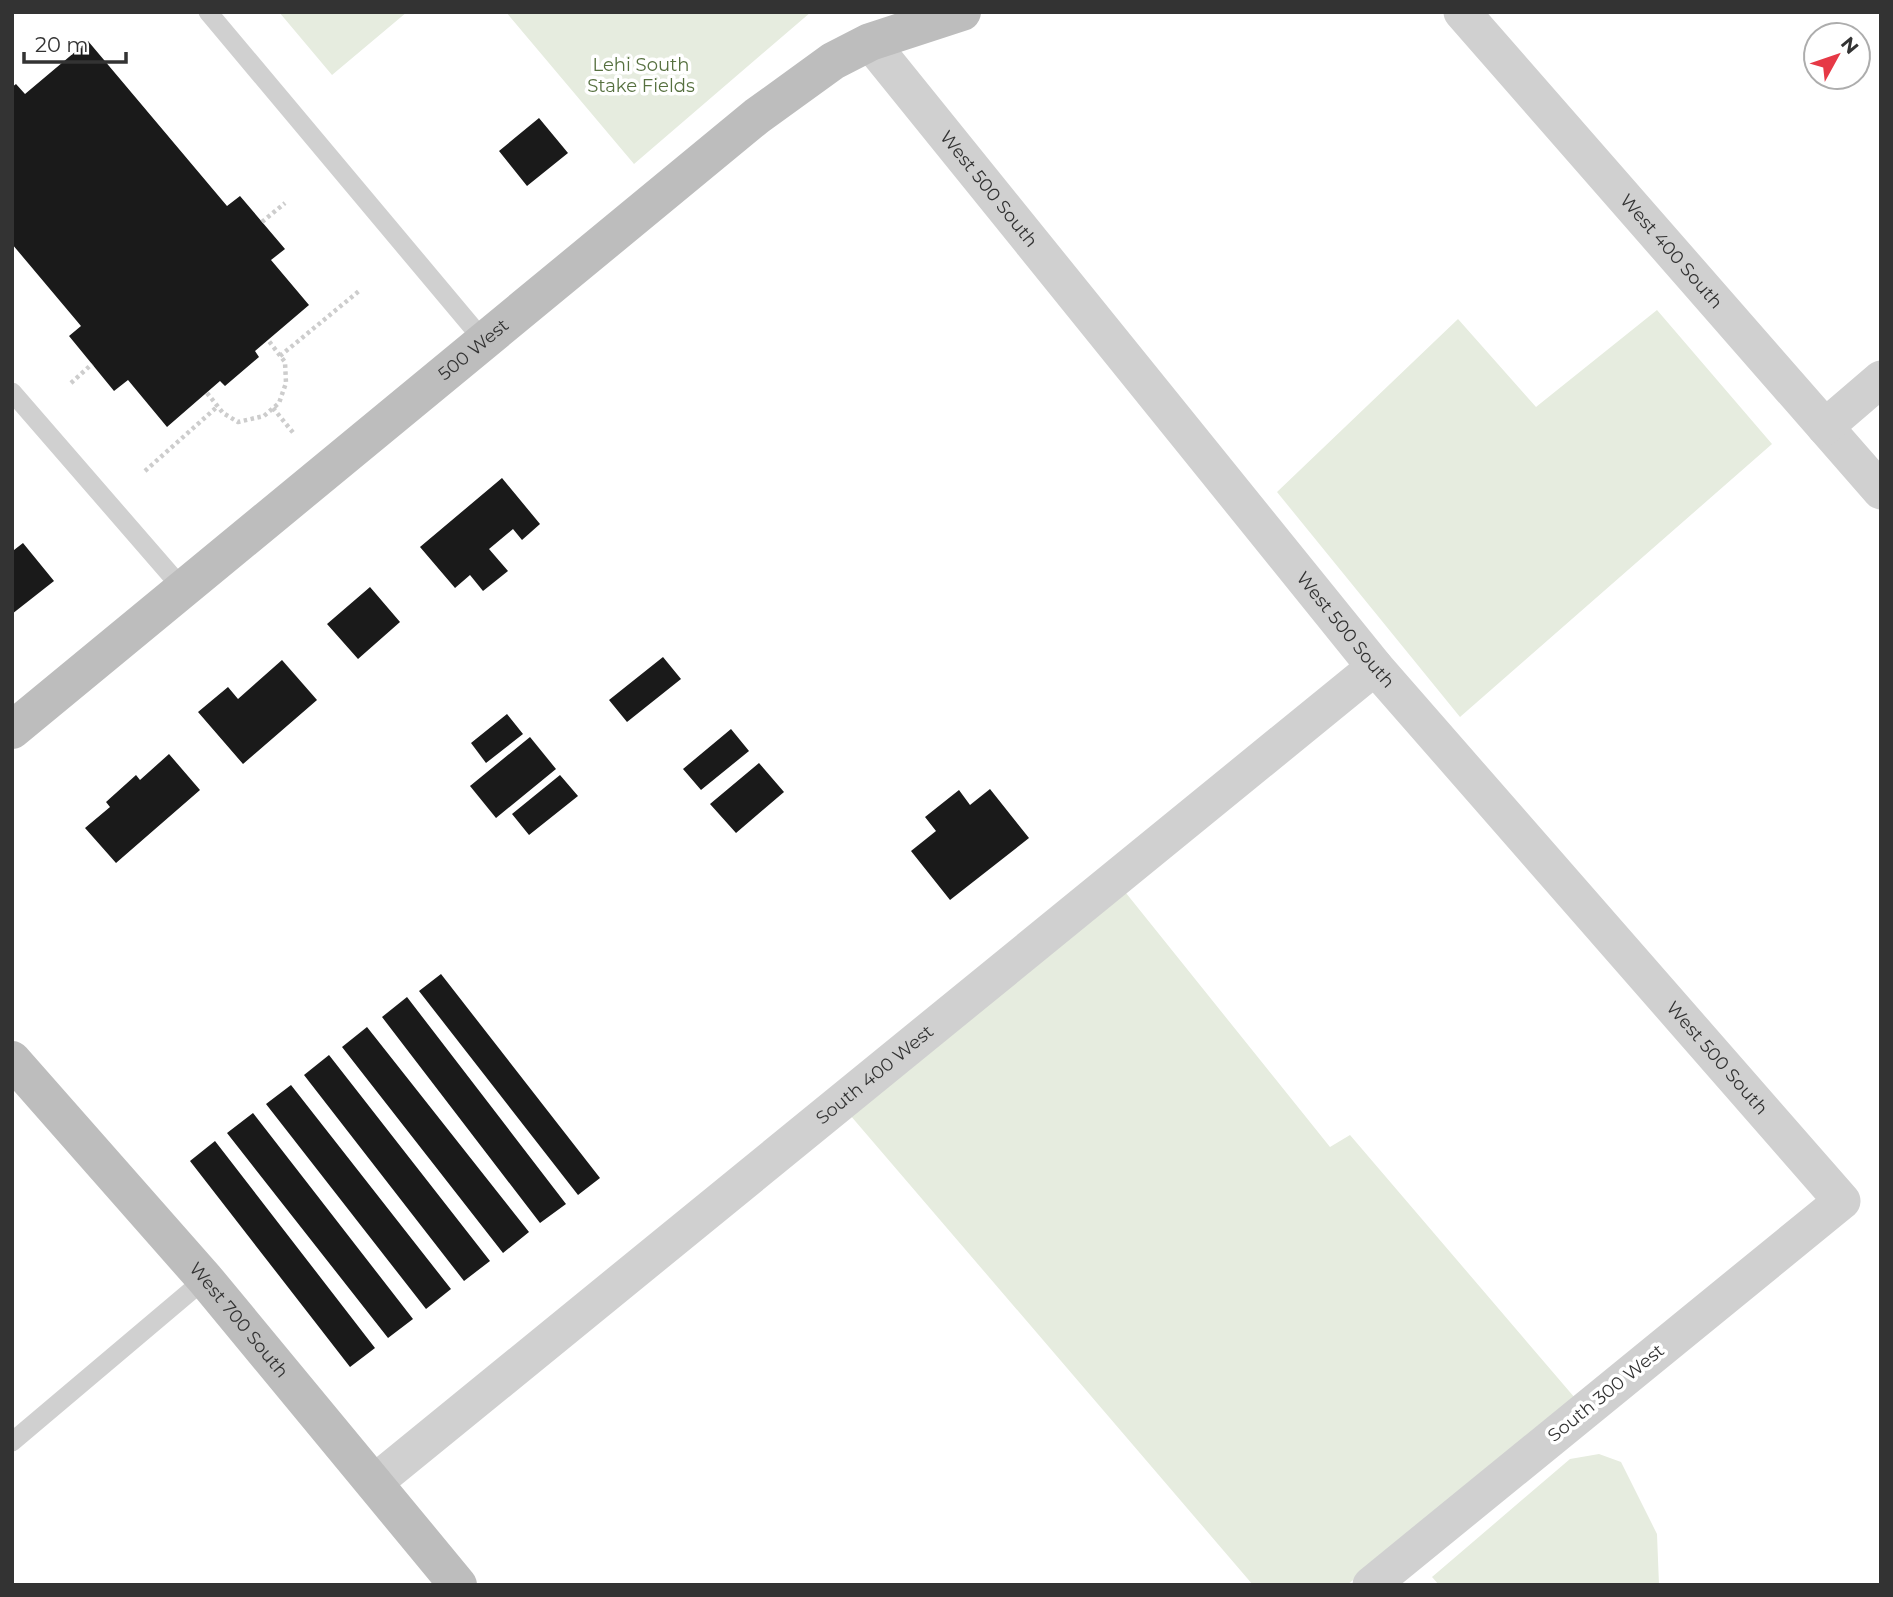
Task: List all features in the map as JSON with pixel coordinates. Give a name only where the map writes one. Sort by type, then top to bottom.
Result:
[{"type":"street","name":"500 West","points":[[12,730],[757,116],[833,61],[870,42],[962,12]]},
{"type":"street","name":"West 400 South","points":[[1462,12],[1881,491]]},
{"type":"street","name":"West 500 South","points":[[870,42],[1375,667],[1842,1201]]},
{"type":"street","points":[[1825,427],[1881,379]]},
{"type":"street","name":"South 400 West","points":[[374,1483],[1375,667]]},
{"type":"street","name":"West 700 South","points":[[12,1060],[205,1279],[458,1585]]},
{"type":"street","name":"South 300 West","points":[[1371,1585],[1842,1201]]},
{"type":"lane","points":[[208,12],[484,341]]},
{"type":"lane","points":[[12,392],[183,589]]},
{"type":"lane","points":[[12,1442],[205,1279]]},
{"type":"path","points":[[262,222],[285,203]]},
{"type":"path","points":[[280,356],[359,291]]},
{"type":"path","points":[[207,393],[223,413],[238,422],[264,416],[279,403],[286,383],[285,362],[268,340]]},
{"type":"path","points":[[71,383],[93,364]]},
{"type":"path","points":[[145,471],[218,406]]},
{"type":"path","points":[[273,408],[295,435]]},
{"type":"green space","points":[[279,12],[407,12],[332,75]]},
{"type":"green space","name":"Lehi South Stake Fields","points":[[506,12],[811,12],[634,164]]},
{"type":"green space","points":[[1657,310],[1772,444],[1460,717],[1277,492],[1458,319],[1536,407]]},
{"type":"green space","points":[[1126,893],[1330,1147],[1350,1135],[1575,1398],[1347,1585],[1253,1585],[850,1115]]},
{"type":"green space","points":[[1599,1454],[1621,1462],[1657,1534],[1659,1585],[1439,1585],[1432,1577],[1570,1459]]},
{"type":"building","points":[[88,41],[227,206],[240,196],[285,249],[271,260],[309,305],[255,351],[259,357],[225,386],[220,381],[167,427],[128,380],[114,391],[69,336],[81,326],[12,244],[12,87],[16,84],[25,94]]},
{"type":"building","points":[[539,118],[568,153],[527,186],[499,151]]},
{"type":"building","points":[[502,478],[540,524],[522,540],[513,529],[489,549],[508,571],[483,591],[470,575],[455,588],[420,547]]},
{"type":"building","points":[[23,543],[54,581],[12,614],[12,548],[14,550]]},
{"type":"building","points":[[370,587],[400,622],[358,659],[327,624]]},
{"type":"building","points":[[663,657],[681,679],[627,722],[609,700]]},
{"type":"building","points":[[282,660],[317,700],[243,764],[198,712],[228,687],[238,699]]},
{"type":"building","points":[[507,714],[523,734],[486,763],[471,743]]},
{"type":"building","points":[[731,729],[749,751],[701,790],[683,769]]},
{"type":"building","points":[[530,737],[556,769],[496,818],[470,786]]},
{"type":"building","points":[[169,754],[200,790],[116,863],[85,828],[110,807],[106,802],[136,775],[140,780]]},
{"type":"building","points":[[759,763],[784,792],[736,833],[710,804]]},
{"type":"building","points":[[560,775],[578,796],[529,835],[512,814]]},
{"type":"building","points":[[990,789],[1029,838],[950,900],[911,851],[936,831],[925,817],[959,790],[970,805]]},
{"type":"building","points":[[441,974],[600,1178],[578,1195],[419,991]]},
{"type":"building","points":[[407,997],[566,1204],[540,1223],[382,1017]]},
{"type":"building","points":[[367,1027],[529,1232],[503,1253],[342,1047]]},
{"type":"building","points":[[329,1055],[490,1261],[464,1281],[304,1075]]},
{"type":"building","points":[[291,1085],[451,1289],[426,1309],[266,1104]]},
{"type":"building","points":[[253,1113],[413,1319],[388,1338],[227,1133]]},
{"type":"building","points":[[215,1141],[375,1348],[350,1367],[190,1161]]}]
